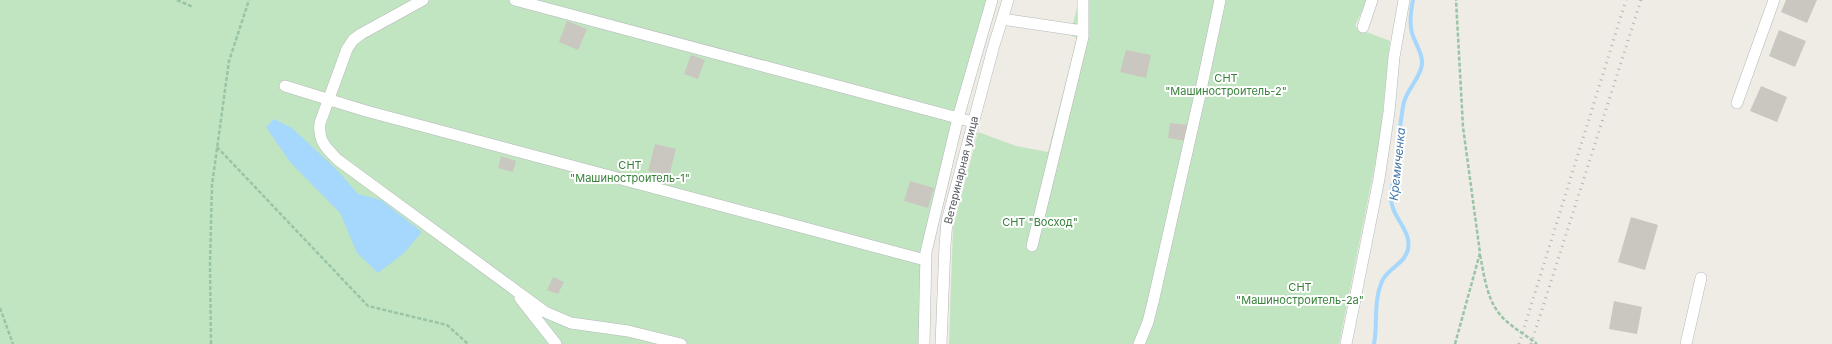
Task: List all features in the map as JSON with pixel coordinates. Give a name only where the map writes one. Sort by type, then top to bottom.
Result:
[{"type":"street","points":[[423,0],[361,34],[353,40],[342,61],[320,123],[319,133],[322,142],[333,155],[545,312],[558,319],[571,323],[628,331],[681,344]]},
{"type":"street","points":[[515,0],[973,122]]},
{"type":"street","points":[[924,344],[925,260],[958,118],[992,0]]},
{"type":"street","name":"Ветеринарная улица","points":[[941,344],[947,222],[973,122],[1008,0]]},
{"type":"street","points":[[1032,246],[1083,37],[1084,0]]},
{"type":"street","points":[[1139,344],[1148,322],[1220,0]]},
{"type":"street","points":[[1363,27],[1372,0]]},
{"type":"street","points":[[1346,344],[1382,164],[1394,57],[1404,0]]},
{"type":"street","points":[[1737,103],[1774,0]]},
{"type":"street","points":[[1002,19],[1082,31]]},
{"type":"street","points":[[285,86],[328,100],[925,260]]},
{"type":"street","points":[[1686,344],[1701,278]]},
{"type":"street","points":[[511,286],[556,344]]},
{"type":"path","points":[[177,0],[193,7]]},
{"type":"path","points":[[212,344],[210,264],[212,185],[229,61],[249,0]]},
{"type":"path","points":[[1456,0],[1463,127],[1486,287],[1490,299],[1505,320],[1537,344]]},
{"type":"path","points":[[217,147],[368,306],[447,325],[468,344]]},
{"type":"path","points":[[1455,344],[1480,253]]},
{"type":"path","points":[[0,308],[13,344]]},
{"type":"green space","name":"СНТ \"Машиностроитель-1\"","points":[[0,0],[998,0],[962,123],[930,253],[930,344],[0,344]]},
{"type":"green space","points":[[1079,0],[1367,0],[1355,26],[1390,41],[1380,139],[1339,344],[949,344],[953,228],[978,132],[1016,146],[1048,152],[1077,38],[1070,35]]},
{"type":"water","points":[[274,119],[292,128],[336,169],[358,194],[381,200],[422,232],[404,253],[378,273],[357,253],[340,213],[290,162],[266,127]]},
{"type":"building","points":[[1786,0],[1817,0],[1807,23],[1781,12]]},
{"type":"building","points":[[567,21],[587,29],[578,50],[559,42]]},
{"type":"building","points":[[1779,30],[1806,41],[1795,67],[1769,56]]},
{"type":"building","points":[[1126,50],[1151,55],[1146,78],[1120,72]]},
{"type":"building","points":[[691,55],[705,60],[698,79],[684,74]]},
{"type":"building","points":[[1761,86],[1787,97],[1777,122],[1750,111]]},
{"type":"building","points":[[1170,123],[1189,125],[1187,141],[1168,138]]},
{"type":"building","points":[[655,144],[676,149],[669,176],[648,171]]},
{"type":"building","points":[[501,156],[516,161],[513,172],[498,168]]},
{"type":"building","points":[[910,181],[934,188],[928,208],[904,201]]},
{"type":"building","points":[[1631,217],[1658,225],[1645,270],[1618,262]]},
{"type":"building","points":[[553,277],[564,282],[558,294],[547,290]]},
{"type":"building","points":[[1614,301],[1642,307],[1637,334],[1609,329]]},
{"type":"waterway","name":"Кремиченка","points":[[1374,344],[1379,289],[1382,281],[1404,258],[1408,249],[1407,236],[1394,211],[1391,195],[1396,169],[1404,102],[1421,69],[1422,64],[1421,56],[1411,29],[1413,0]]},
{"type":"railway","points":[[1519,344],[1626,0]]},
{"type":"railway","points":[[1531,344],[1641,0]]},
{"type":"park label","name":"СНТ \"Машиностроитель-2\"","points":[[1226,84]]},
{"type":"park label","name":"СНТ \"Восход\"","points":[[1040,222]]},
{"type":"park label","name":"СНТ \"Машиностроитель-2а\"","points":[[1300,293]]}]
